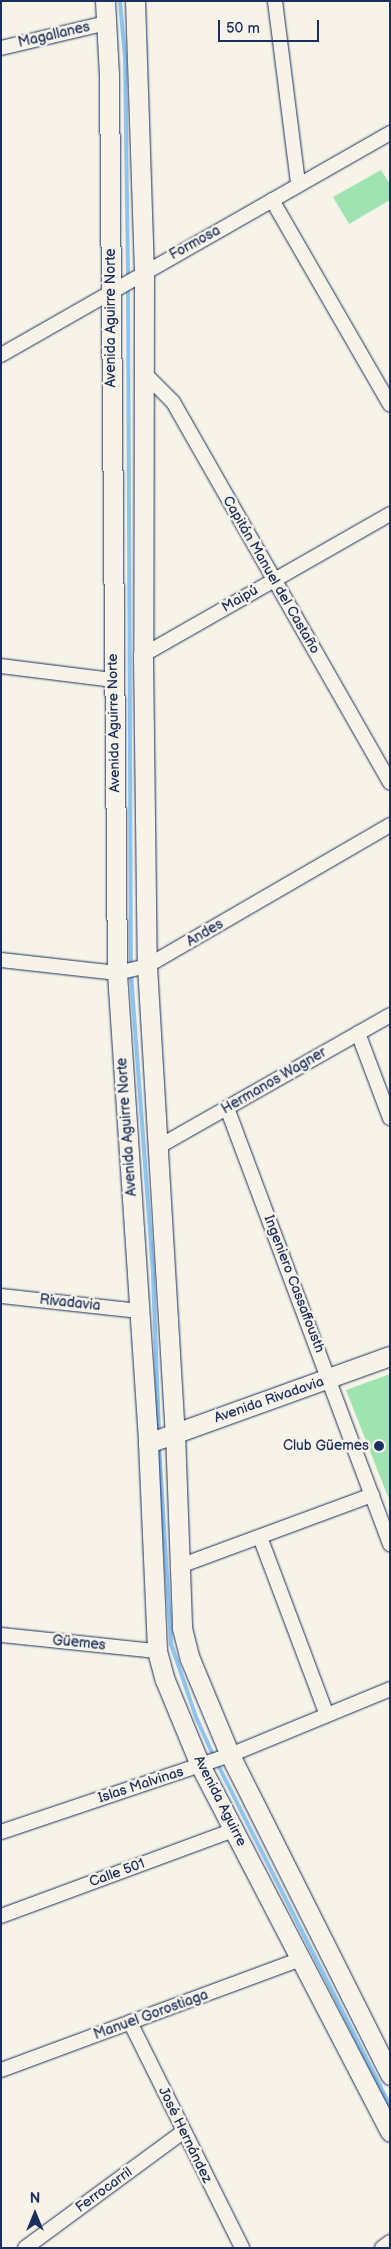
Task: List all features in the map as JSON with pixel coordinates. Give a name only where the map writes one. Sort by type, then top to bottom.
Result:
[{"type":"main road","name":"Avenida Aguirre Norte","points":[[105,1],[116,287],[113,680],[132,970],[139,1311],[162,1438]]},
{"type":"main road","name":"Avenida Aguirre Norte","points":[[135,1],[140,274],[144,373],[142,655],[132,970],[158,1148],[162,1438]]},
{"type":"main road","name":"Avenida Rivadavia","points":[[162,1438],[390,1356]]},
{"type":"main road","name":"Avenida Aguirre","points":[[162,1438],[180,1566],[186,1646],[226,1756],[390,2075]]},
{"type":"main road","name":"Avenida Aguirre","points":[[162,1438],[157,1651],[165,1680],[234,1830],[390,2132]]},
{"type":"street","points":[[275,1],[298,184]]},
{"type":"street","name":"Magallanes","points":[[1,48],[107,23]]},
{"type":"street","name":"Formosa","points":[[1,355],[116,287],[390,133]]},
{"type":"street","points":[[272,200],[390,404]]},
{"type":"street","name":"Capitán Manuel del Castaño","points":[[144,373],[173,402],[390,783]]},
{"type":"street","name":"Maipú","points":[[142,655],[390,514]]},
{"type":"street","points":[[1,666],[113,680]]},
{"type":"street","name":"Andes","points":[[132,970],[390,825]]},
{"type":"street","points":[[1,960],[132,970]]},
{"type":"street","name":"Hermanos Wagner","points":[[158,1148],[390,1015]]},
{"type":"street","points":[[358,1033],[390,1118]]},
{"type":"street","name":"Ingeniero Cassaffousth","points":[[227,1108],[330,1378],[390,1545]]},
{"type":"street","name":"Rivadavia","points":[[1,1296],[139,1311]]},
{"type":"street","points":[[180,1566],[372,1495]]},
{"type":"street","points":[[260,1536],[327,1715]]},
{"type":"street","name":"Güemes","points":[[1,1635],[157,1651]]},
{"type":"street","name":"Islas Malvinas","points":[[1,1832],[226,1756],[390,1689]]},
{"type":"street","name":"Calle 501","points":[[1,1916],[234,1830]]},
{"type":"street","name":"Manuel Gorostiaga","points":[[1,2070],[301,1959]]},
{"type":"street","name":"José Hernández","points":[[130,2022],[242,2248]]},
{"type":"street","name":"Ferrocarril","points":[[25,2248],[183,2132]]},
{"type":"street","points":[[382,2248],[390,2242]]},
{"type":"green space","points":[[381,170],[390,184],[390,200],[349,224],[333,197]]},
{"type":"green space","name":"Club Güemes","points":[[390,1374],[390,1502],[346,1390]]},
{"type":"waterway","points":[[120,1],[125,58],[128,279]]},
{"type":"waterway","points":[[128,286],[131,966]]},
{"type":"waterway","points":[[131,973],[153,1275],[159,1433]]},
{"type":"waterway","points":[[159,1445],[171,1644],[196,1717],[214,1757]]},
{"type":"waterway","points":[[217,1763],[390,2106]]},
{"type":"place","name":"Club Güemes","points":[[379,1446]]}]
